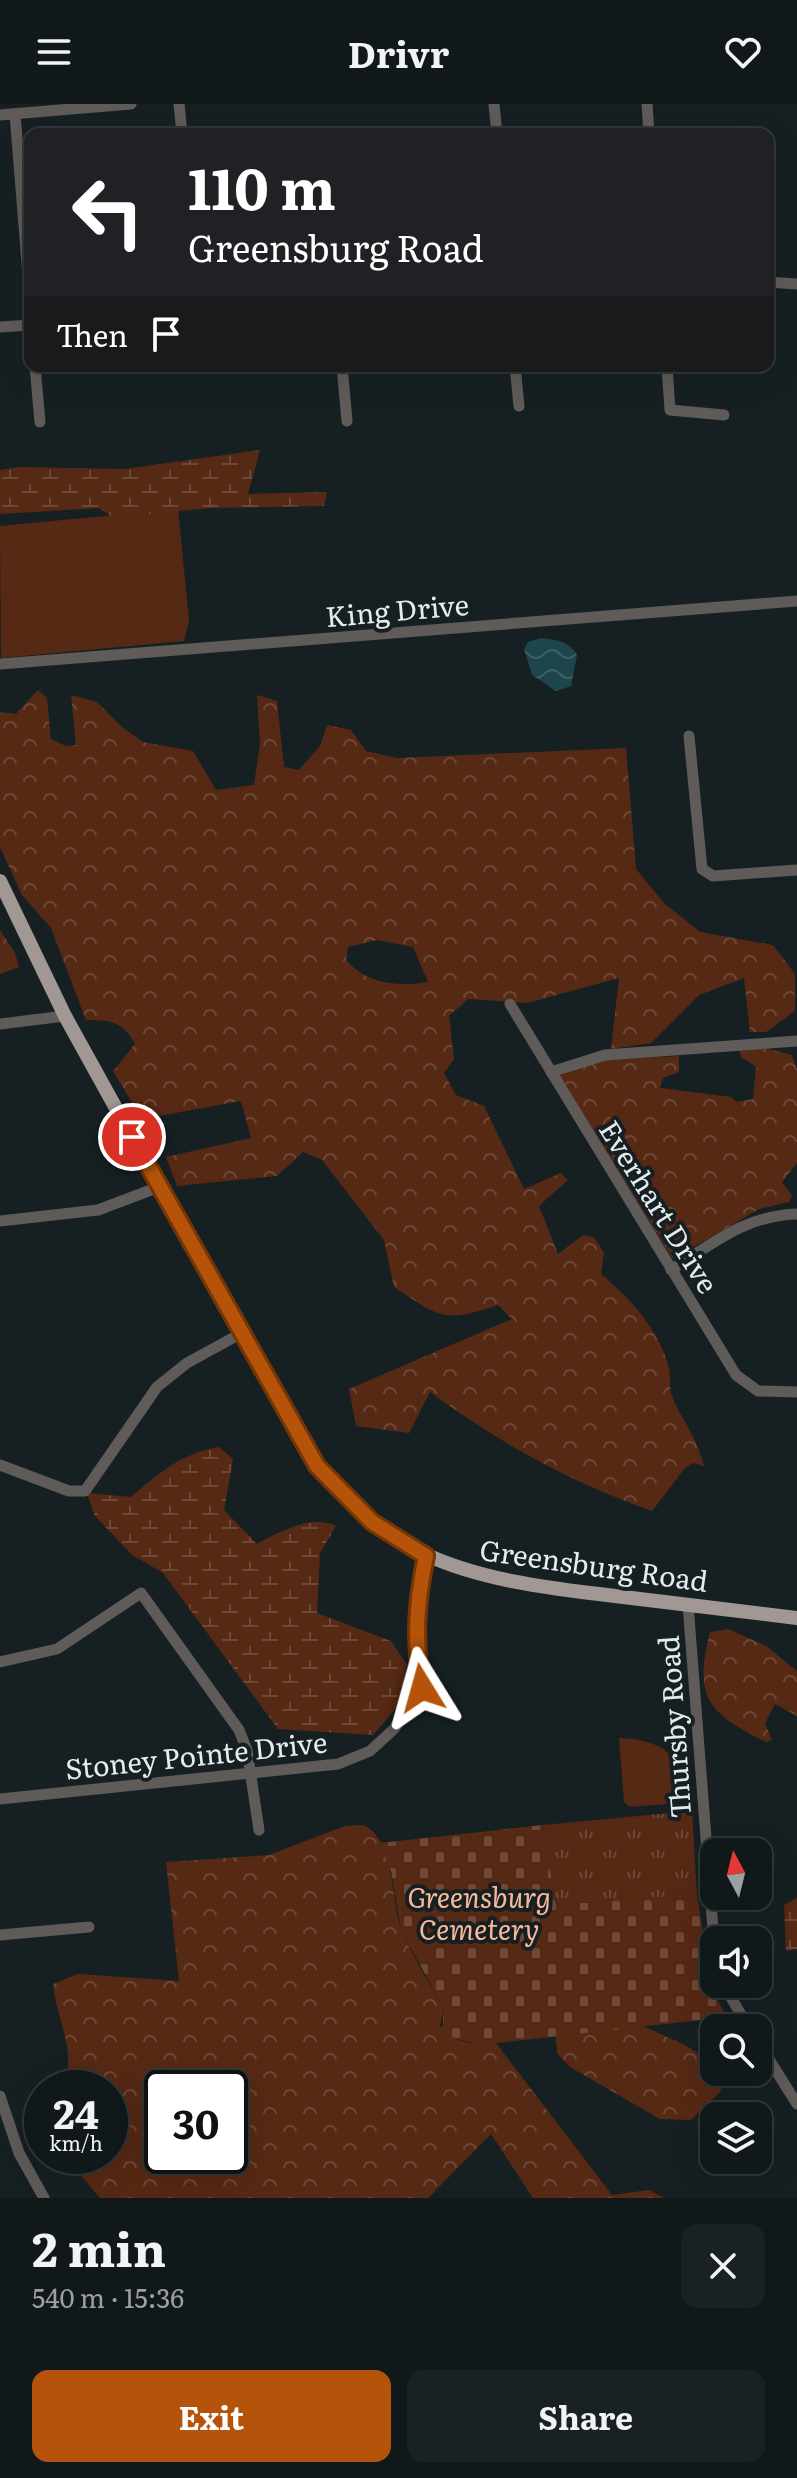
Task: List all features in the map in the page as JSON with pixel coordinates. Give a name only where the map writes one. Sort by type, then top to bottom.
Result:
[{"type":"main road","name":"Greensburg Road","points":[[0,881],[65,1016],[303,1445],[330,1481],[372,1522],[426,1556],[495,1579],[797,1618]]},
{"type":"street","points":[[0,115],[131,104]]},
{"type":"street","points":[[179,104],[181,128]]},
{"type":"street","points":[[494,104],[496,128]]},
{"type":"street","points":[[647,104],[649,128]]},
{"type":"street","points":[[15,114],[24,226]]},
{"type":"street","points":[[774,282],[797,284]]},
{"type":"street","points":[[0,327],[24,325]]},
{"type":"street","points":[[36,372],[40,422]]},
{"type":"street","points":[[343,372],[347,421]]},
{"type":"street","points":[[516,372],[519,406]]},
{"type":"street","points":[[667,372],[670,410],[724,415]]},
{"type":"street","name":"King Drive","points":[[0,664],[797,601]]},
{"type":"street","points":[[689,736],[702,869],[713,876],[797,870]]},
{"type":"street","name":"Everhart Drive","points":[[510,1004],[740,1380],[758,1391],[797,1392]]},
{"type":"street","points":[[0,1024],[65,1016]]},
{"type":"street","points":[[551,1072],[605,1055],[797,1041]]},
{"type":"street","points":[[0,1221],[98,1210],[159,1187]]},
{"type":"street","points":[[671,1270],[753,1219],[797,1214]]},
{"type":"street","points":[[0,1465],[69,1491],[83,1491],[157,1387],[187,1363],[240,1334]]},
{"type":"street","name":"Stoney Pointe Drive","points":[[0,1799],[251,1776],[338,1764],[370,1751],[394,1729],[422,1688],[417,1654],[416,1604],[426,1556]]},
{"type":"street","points":[[0,1662],[57,1649],[141,1593],[239,1730],[247,1750],[259,1830]]},
{"type":"street","name":"Thursby Road","points":[[688,1604],[713,1926]]},
{"type":"street","points":[[0,1935],[89,1927]]},
{"type":"street","points":[[772,2064],[797,2104]]},
{"type":"street","points":[[0,2096],[19,2153],[44,2198]]},
{"type":"green space","points":[[260,450],[248,494],[327,492],[324,506],[211,508],[113,517],[98,508],[0,514],[0,470],[20,467],[125,469]]},
{"type":"green space","points":[[178,509],[189,620],[184,641],[1,658],[0,526]]},
{"type":"green space","points":[[38,690],[47,698],[51,739],[65,746],[76,745],[71,695],[97,702],[123,728],[143,742],[193,751],[216,790],[254,785],[260,744],[257,695],[277,701],[284,767],[299,770],[320,746],[327,725],[351,730],[366,751],[397,758],[626,748],[636,869],[664,903],[700,932],[773,945],[795,974],[795,1011],[766,1032],[750,1032],[744,978],[699,995],[651,1043],[611,1049],[619,978],[527,1003],[468,999],[449,1016],[454,1059],[444,1073],[456,1095],[484,1106],[524,1189],[561,1173],[568,1180],[539,1206],[558,1254],[583,1235],[594,1237],[604,1253],[601,1274],[633,1305],[658,1341],[669,1368],[671,1393],[704,1466],[693,1463],[685,1468],[652,1511],[537,1460],[430,1392],[409,1433],[356,1426],[349,1389],[512,1319],[498,1305],[466,1314],[443,1314],[394,1287],[384,1240],[322,1160],[303,1152],[277,1176],[177,1186],[166,1157],[251,1138],[241,1101],[142,1119],[113,1071],[135,1044],[126,1031],[115,1023],[86,1020],[51,928],[22,895],[0,847],[0,712],[16,714]],"holes":[[[377,940],[413,947],[428,982],[384,982],[363,974],[346,960],[348,947]]]},
{"type":"green space","points":[[0,930],[15,953],[19,967],[0,974]]},
{"type":"green space","points":[[766,1048],[792,1055],[797,1070],[797,1163],[782,1182],[792,1196],[789,1202],[759,1209],[673,1259],[558,1076],[602,1060],[679,1056],[679,1072],[663,1078],[660,1088],[731,1097],[737,1102],[753,1099],[756,1066],[742,1058],[739,1050]]},
{"type":"green space","points":[[219,1447],[233,1459],[224,1510],[257,1544],[306,1523],[336,1526],[320,1553],[317,1613],[391,1641],[407,1665],[399,1705],[373,1735],[278,1729],[163,1573],[132,1555],[95,1516],[87,1493],[131,1497],[182,1459]]},
{"type":"green space","points":[[728,1629],[766,1646],[797,1671],[797,1716],[775,1704],[765,1723],[772,1740],[766,1742],[731,1722],[710,1701],[705,1689],[705,1655],[710,1632]]},
{"type":"green space","points":[[619,1738],[649,1743],[669,1754],[682,1773],[689,1802],[630,1807],[624,1802]]},
{"type":"green space","points":[[692,1811],[697,1894],[556,1905],[543,1825]]},
{"type":"green space","points":[[364,1825],[375,1834],[388,1859],[403,1933],[444,2009],[440,2025],[465,2042],[496,2043],[612,2195],[649,2190],[664,2198],[533,2198],[491,2134],[428,2198],[100,2198],[79,2174],[128,2174],[128,2070],[67,2070],[65,2036],[53,1984],[78,1974],[179,1981],[166,1862],[269,1855],[345,1826]]},
{"type":"green space","name":"Greensburg Cemetery","points":[[543,1825],[556,1905],[697,1894],[702,1926],[700,1998],[717,1998],[725,2014],[700,2014],[700,2020],[479,2045],[442,2034],[444,2009],[401,1930],[391,1871],[380,1843]]},
{"type":"green space","points":[[797,1898],[797,1949],[786,1951],[784,1905]]},
{"type":"green space","points":[[643,2026],[700,2055],[700,2086],[722,2086],[720,2092],[710,2102],[700,2102],[700,2111],[691,2120],[660,2119],[570,2067],[557,2053],[556,2036]]},
{"type":"water","points":[[541,638],[566,644],[574,650],[577,655],[571,686],[556,691],[532,675],[524,649],[528,642]]},
{"type":"route","points":[[132,1137],[317,1466],[372,1522],[426,1556],[416,1604],[417,1654],[422,1688]]}]
